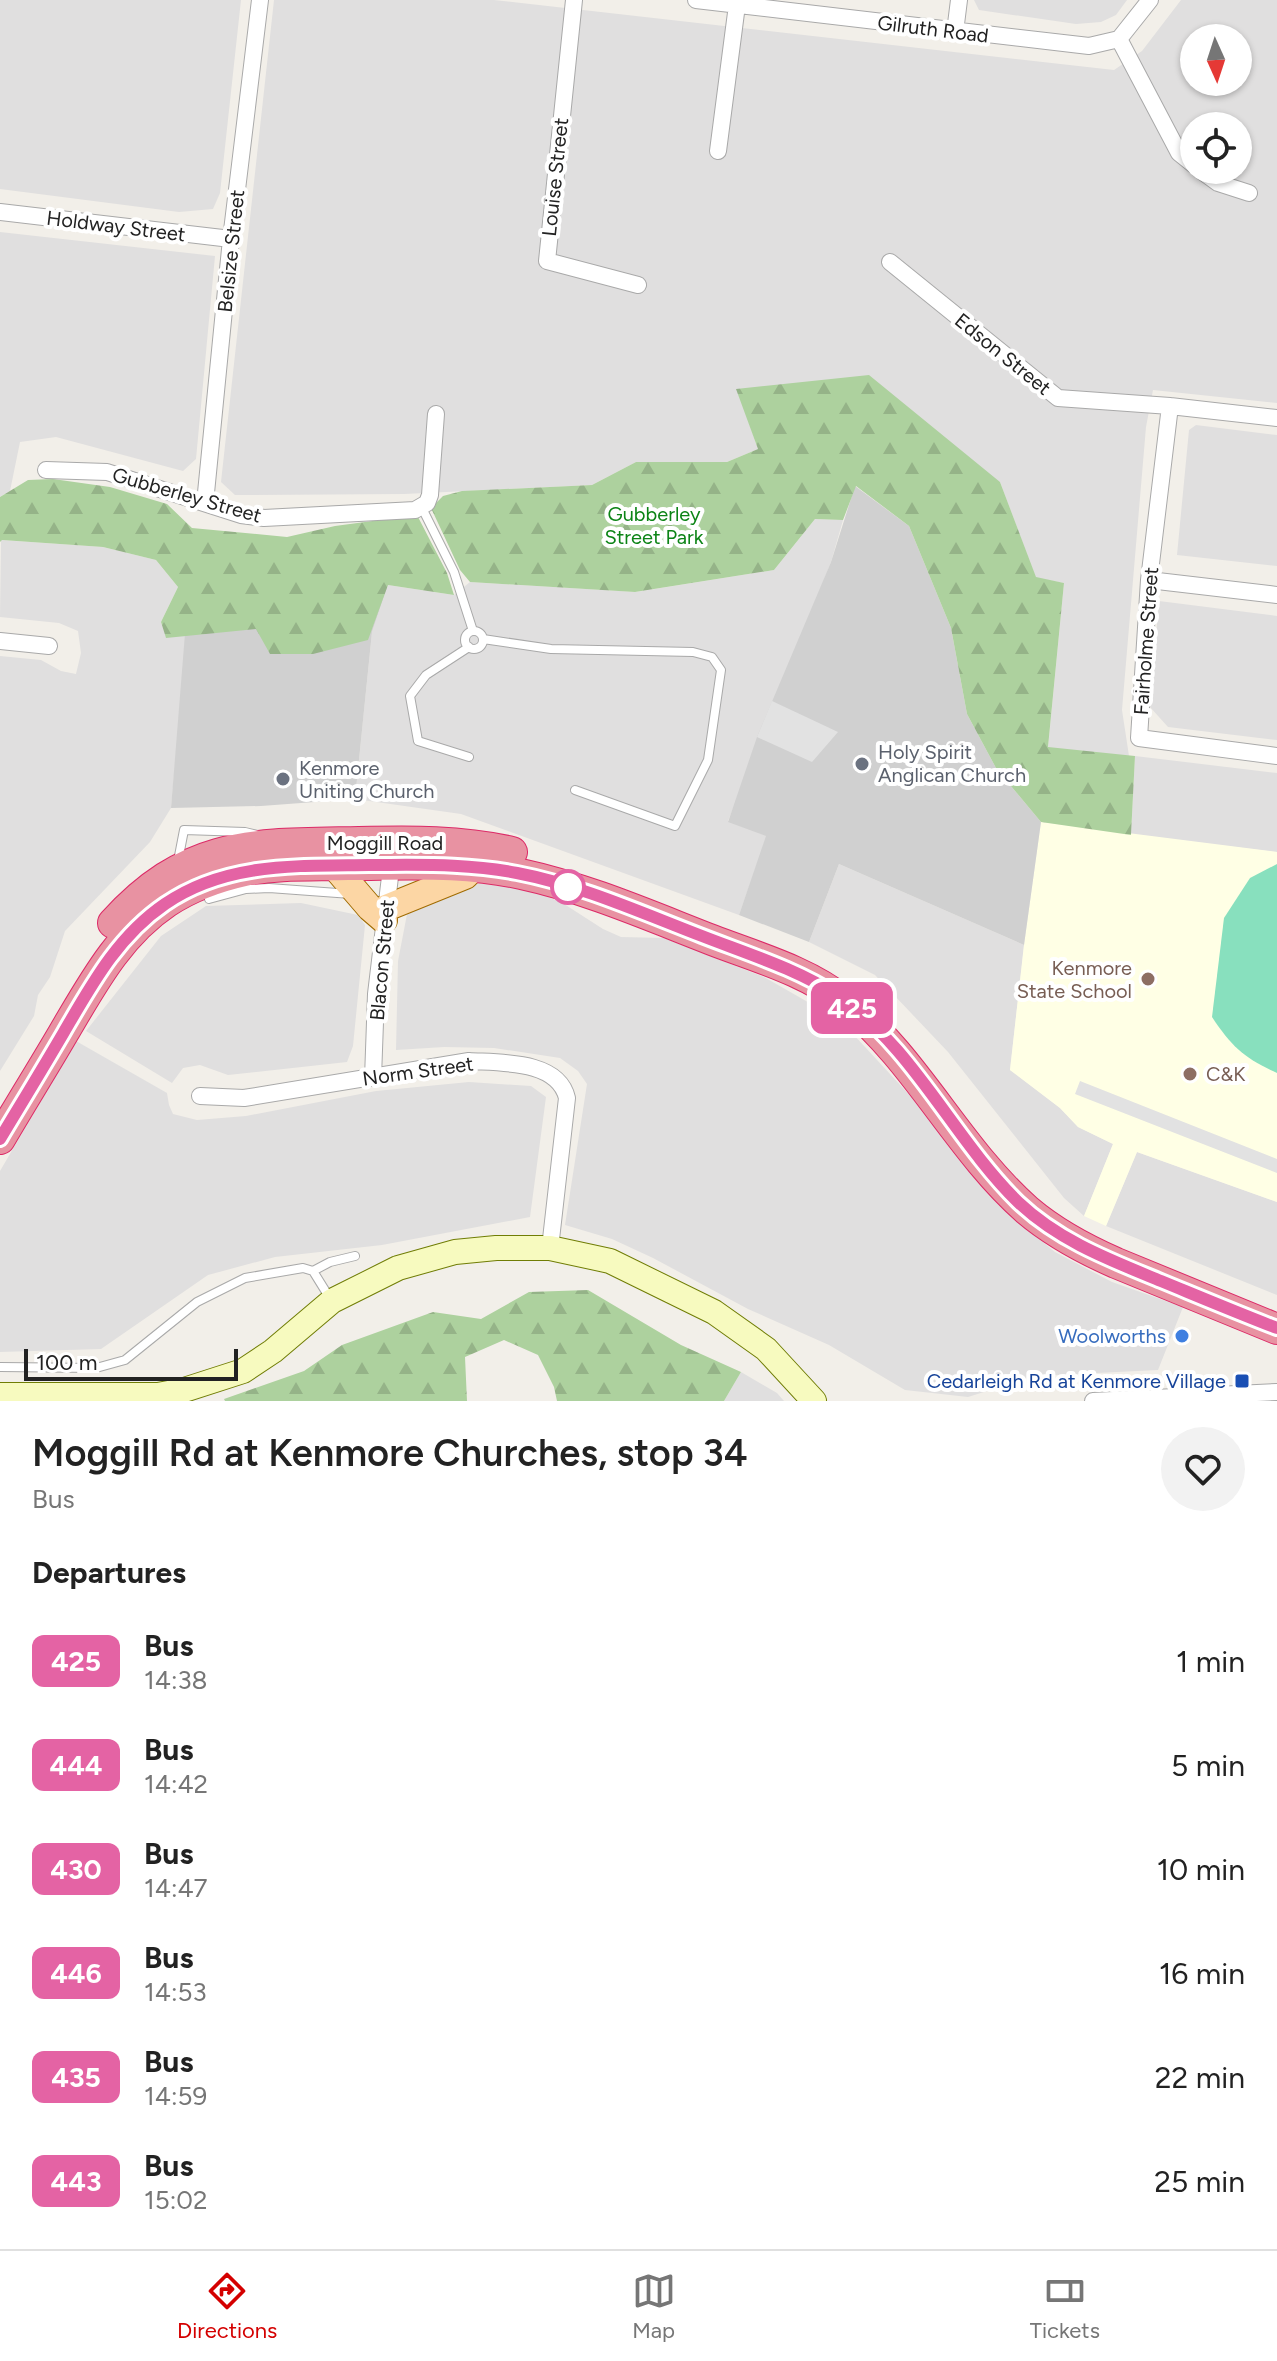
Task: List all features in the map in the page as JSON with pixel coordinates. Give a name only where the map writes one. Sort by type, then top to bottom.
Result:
[{"type":"highway","name":"Moggill Road","points":[[0,1109],[102,938],[129,906],[162,878],[214,853],[274,843],[392,853],[519,873],[564,886],[775,964],[818,984],[839,997],[880,1033],[996,1177],[1047,1226],[1092,1252],[1277,1329]]},
{"type":"highway","name":"Moggill Road","points":[[0,1139],[104,965],[146,918],[180,895],[230,874],[265,867],[334,866],[392,853],[483,846],[532,857],[730,930],[825,970],[861,994],[897,1024],[1023,1181],[1058,1211],[1106,1241],[1277,1311]]},
{"type":"main road","points":[[334,866],[370,908],[385,914],[465,876],[475,866]]},
{"type":"street","name":"Belsize Street","points":[[205,503],[231,239],[260,0]]},
{"type":"street","name":"Louise Street","points":[[574,0],[547,261],[638,285]]},
{"type":"street","name":"Gilruth Road","points":[[696,0],[1089,46],[1119,39]]},
{"type":"street","points":[[955,32],[959,0]]},
{"type":"street","points":[[1150,0],[1119,39],[1180,154]]},
{"type":"street","points":[[718,151],[727,2]]},
{"type":"street","points":[[1221,184],[1249,193]]},
{"type":"street","name":"Holdway Street","points":[[0,212],[231,239]]},
{"type":"street","name":"Edson Street","points":[[890,262],[1058,398],[1277,418]]},
{"type":"street","name":"Fairholme Street","points":[[1170,406],[1149,580],[1139,738],[1277,756]]},
{"type":"street","points":[[422,508],[430,495],[436,414]]},
{"type":"street","name":"Gubberley Street","points":[[46,470],[107,472],[241,515],[277,519],[422,508]]},
{"type":"street","points":[[1149,580],[1277,595]]},
{"type":"street","points":[[0,641],[49,646]]},
{"type":"street","name":"Blacon Street","points":[[373,1078],[376,994],[392,853]]},
{"type":"street","name":"Norm Street","points":[[200,1096],[244,1098],[469,1061],[545,1071],[556,1077],[567,1098],[550,1248]]},
{"type":"street","points":[[10,1397],[158,1395],[184,1390],[243,1371],[273,1351],[332,1301],[398,1268],[455,1252],[550,1248],[610,1261],[714,1312],[766,1349],[814,1401]]},
{"type":"street","points":[[1093,1401],[1277,1392]]},
{"type":"lane","points":[[422,508],[454,572],[473,631]]},
{"type":"lane","points":[[473,631],[480,633],[483,639]]},
{"type":"lane","points":[[469,647],[466,638],[473,631]]},
{"type":"lane","points":[[469,757],[418,741],[410,696],[426,675],[469,647],[479,647],[483,639]]},
{"type":"lane","points":[[483,639],[551,649],[693,652],[712,657],[721,670],[708,760],[675,826],[575,790]]},
{"type":"lane","points":[[209,899],[238,891],[269,888],[359,894]]},
{"type":"lane","points":[[313,1271],[330,1262],[355,1256]]},
{"type":"lane","points":[[0,1367],[96,1368],[125,1360],[197,1302],[245,1278],[303,1268],[313,1271],[332,1301]]},
{"type":"shaded area","points":[[0,0],[241,0],[220,193],[213,209],[179,212],[0,189]]},
{"type":"shaded area","points":[[274,0],[494,0],[1114,70],[1142,51],[1181,0],[1277,0],[1277,403],[1153,390],[1146,427],[1122,710],[1129,756],[1048,748],[1064,583],[1036,578],[1000,482],[737,389],[758,449],[727,462],[636,462],[592,485],[404,494],[235,495],[221,482]]},
{"type":"shaded area","points":[[974,0],[1127,0],[1116,15],[1101,22],[1076,24],[979,10]]},
{"type":"shaded area","points":[[0,232],[215,256],[196,459],[183,471],[56,437],[20,442],[10,491],[0,497]]},
{"type":"shaded area","points":[[1196,425],[1277,435],[1277,566],[1177,555],[1189,430]]},
{"type":"shaded area","points":[[855,486],[909,526],[951,628],[967,714],[996,768],[1041,822],[1024,945],[839,864],[809,942],[739,915],[766,836],[728,822],[757,737],[831,562]]},
{"type":"shaded area","points":[[815,519],[843,520],[831,562],[728,821],[767,836],[739,915],[461,814],[355,799],[372,632],[388,585],[454,595],[470,582],[636,592],[774,570]]},
{"type":"shaded area","points":[[1,540],[103,547],[156,560],[178,587],[161,622],[166,637],[187,635],[171,808],[150,842],[65,931],[50,977],[38,995],[34,1016],[0,1071],[0,656],[41,660],[61,671],[76,674],[81,653],[78,631],[59,623],[0,617]]},
{"type":"shaded area","points":[[388,585],[372,632],[355,799],[171,808],[188,596]]},
{"type":"shaded area","points":[[1159,601],[1277,616],[1277,740],[1168,727],[1150,707]]},
{"type":"shaded area","points":[[772,701],[838,732],[812,762],[757,737]]},
{"type":"shaded area","points":[[1135,756],[1277,773],[1277,852],[1131,835]]},
{"type":"shaded area","name":"Kenmore State School","points":[[1041,822],[1277,852],[1277,1202],[1137,1152],[1106,1226],[1084,1216],[1113,1144],[1078,1127],[1060,1108],[1010,1070]]},
{"type":"shaded area","points":[[839,864],[1024,945],[1010,1070],[1060,1108],[1078,1127],[1113,1144],[1084,1216],[1064,1198],[948,1052],[875,975],[809,942]]},
{"type":"shaded area","points":[[479,883],[527,889],[561,902],[621,937],[664,938],[764,977],[841,1021],[915,1101],[1003,1209],[1055,1252],[1112,1282],[1183,1307],[1158,1370],[1035,1376],[968,1397],[905,1390],[829,1345],[748,1309],[653,1258],[612,1239],[565,1225],[587,1084],[578,1071],[560,1058],[494,1048],[396,1050],[398,961],[408,909]]},
{"type":"shaded area","points":[[301,903],[358,915],[365,925],[353,1046],[347,1062],[228,1075],[200,1065],[183,1068],[172,1083],[86,1031],[161,936],[206,906]]},
{"type":"shaded area","points":[[76,1041],[167,1093],[173,1114],[197,1120],[246,1116],[376,1091],[469,1082],[531,1086],[546,1097],[530,1217],[382,1245],[275,1257],[208,1275],[101,1349],[0,1352],[0,1171]]},
{"type":"shaded area","points":[[1080,1081],[1277,1159],[1277,1173],[1075,1094]]},
{"type":"shaded area","points":[[1137,1152],[1277,1202],[1277,1295],[1106,1226]]},
{"type":"shaded area","points":[[741,1372],[777,1393],[784,1401],[724,1401]]},
{"type":"green space","name":"Gubberley Street Park","points":[[869,375],[1000,482],[1036,577],[1064,583],[1048,747],[1135,756],[1131,835],[1041,822],[996,768],[967,714],[951,628],[909,526],[856,486],[843,520],[815,519],[774,570],[635,592],[470,582],[460,570],[431,508],[443,496],[462,491],[592,485],[636,462],[727,462],[758,449],[736,389]]},
{"type":"green space","points":[[53,479],[110,487],[167,504],[192,528],[287,537],[335,526],[417,515],[447,573],[454,595],[388,585],[368,640],[313,654],[270,654],[256,629],[166,638],[161,622],[178,587],[156,560],[103,547],[0,542],[0,497],[28,480]]},
{"type":"green space","points":[[1277,864],[1277,1073],[1240,1051],[1212,1017],[1224,918],[1250,878]]},
{"type":"green space","points":[[588,1290],[681,1345],[741,1372],[724,1401],[557,1401],[554,1387],[538,1355],[504,1340],[465,1357],[467,1401],[224,1399],[304,1371],[342,1345],[433,1312],[481,1319],[529,1292]]},
{"type":"bus line","name":"425","points":[[0,1139],[104,965],[131,932],[165,903],[196,886],[230,874],[265,867],[475,866],[540,878],[594,896],[775,964],[818,984],[839,997],[880,1033],[1003,1185],[1047,1226],[1116,1263],[1277,1328]]},
{"type":"place","name":"Holy Spirit Anglican Church","points":[[862,764]]},
{"type":"place","name":"Kenmore Uniting Church","points":[[283,779]]},
{"type":"place","name":"Kenmore State School","points":[[1148,979]]},
{"type":"place","name":"C&K","points":[[1190,1074]]},
{"type":"place","name":"Woolworths","points":[[1182,1336]]},
{"type":"place","name":"Cedarleigh Rd at Kenmore Village","points":[[1242,1381]]}]
